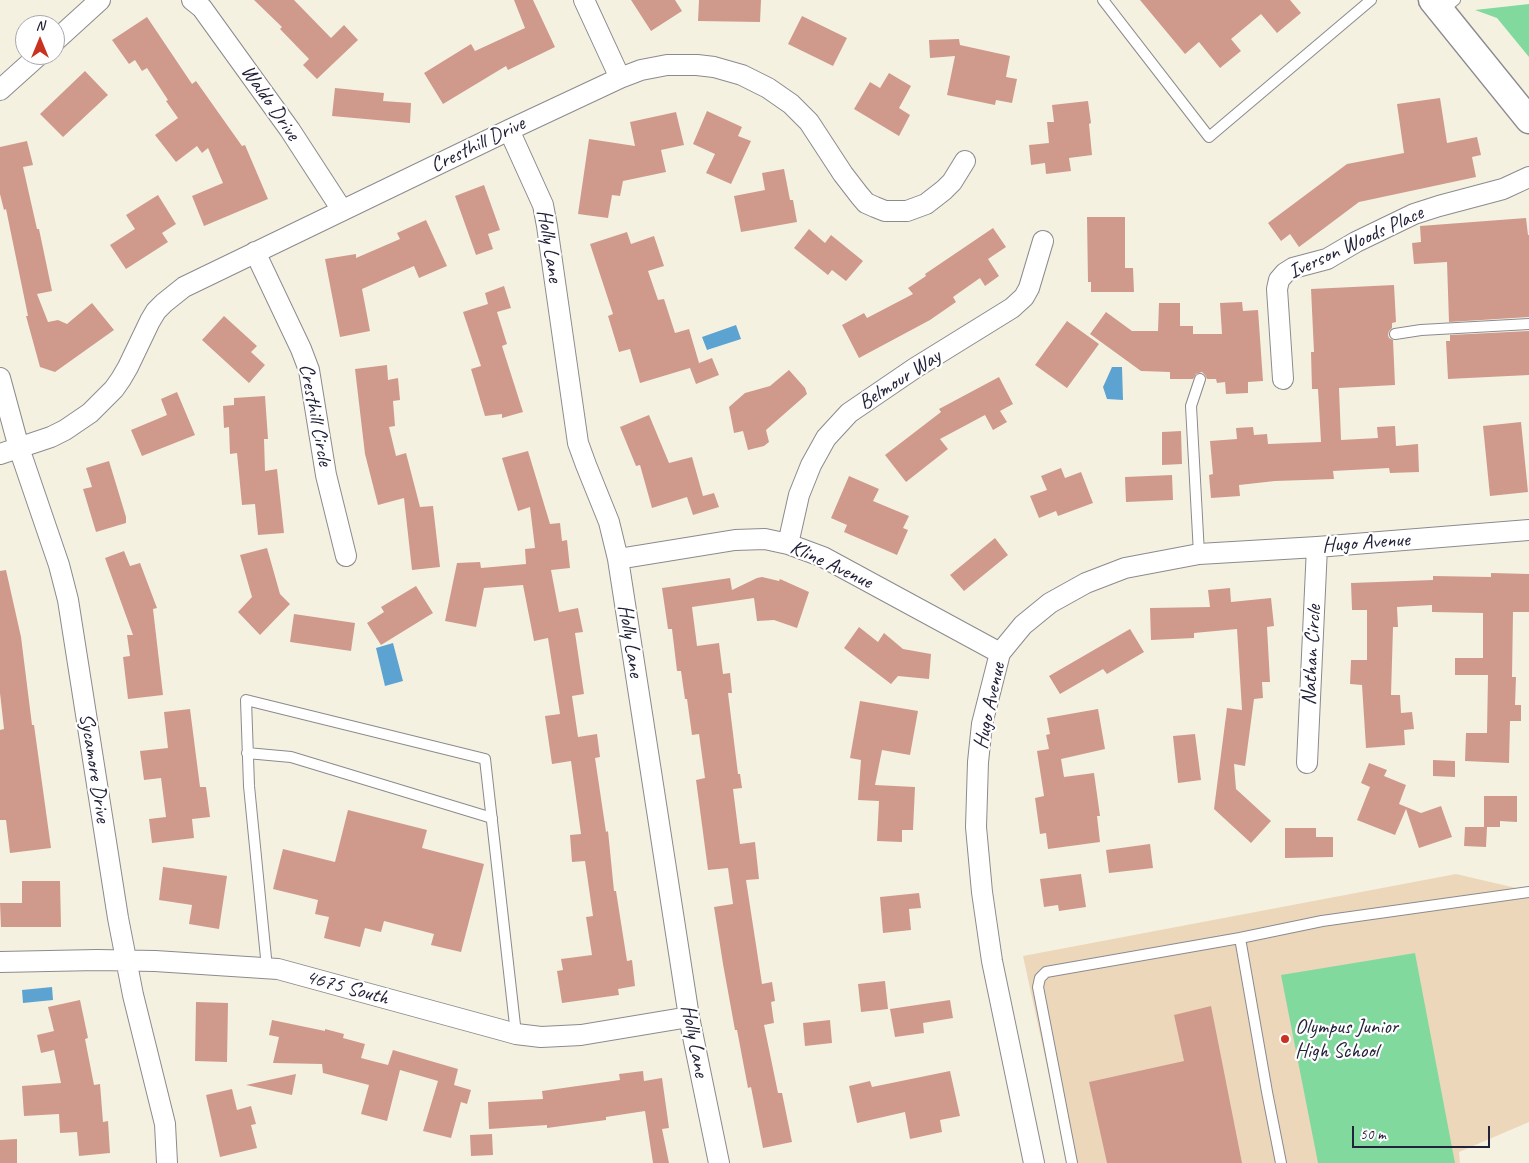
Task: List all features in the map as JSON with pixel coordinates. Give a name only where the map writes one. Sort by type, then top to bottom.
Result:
[{"type":"street","points":[[65,31],[100,0]]},
{"type":"street","name":"Waldo Drive","points":[[192,0],[202,8],[268,100],[342,210]]},
{"type":"street","points":[[584,0],[620,78]]},
{"type":"street","points":[[1442,4],[1529,120]]},
{"type":"street","name":"Cresthill Drive","points":[[0,454],[65,430],[90,413],[114,390],[128,367],[150,321],[160,307],[184,287],[508,130],[620,78],[652,67],[682,64],[722,69],[755,80],[780,96],[801,114],[817,132],[843,174],[860,196],[866,203],[875,208],[907,210],[926,204],[952,182],[966,161]]},
{"type":"street","points":[[0,90],[28,65]]},
{"type":"street","name":"Holly Lane","points":[[508,130],[543,205],[578,443],[609,522],[618,559],[689,1017],[719,1163]]},
{"type":"street","name":"Iverson Woods Place","points":[[1283,379],[1277,289],[1279,280],[1285,273],[1293,268],[1327,259],[1356,242],[1414,214],[1503,189],[1529,177]]},
{"type":"street","name":"Belmour Way","points":[[788,544],[799,495],[811,465],[826,438],[848,413],[915,368],[1012,308],[1024,297],[1029,288],[1043,241]]},
{"type":"street","name":"Cresthill Circle","points":[[255,252],[309,370],[326,475],[346,556]]},
{"type":"street","name":"Sycamore Drive","points":[[0,378],[20,448],[66,591],[125,961],[164,1124],[168,1163]]},
{"type":"street","name":"Hugo Avenue","points":[[1034,1163],[992,961],[982,892],[976,828],[978,762],[982,724],[1000,653],[1023,625],[1050,603],[1086,583],[1125,568],[1199,554],[1317,547],[1529,530]]},
{"type":"street","name":"Kline Avenue","points":[[618,559],[735,540],[765,539],[788,544],[823,557],[1000,653]]},
{"type":"street","name":"Nathan Circle","points":[[1307,763],[1317,547]]},
{"type":"street","name":"4675 South","points":[[0,962],[125,961],[267,968],[302,975],[516,1034],[541,1037],[568,1037],[689,1017]]},
{"type":"lane","points":[[1103,0],[1209,137],[1371,0]]},
{"type":"lane","points":[[1395,334],[1420,330],[1529,324]]},
{"type":"lane","points":[[1199,554],[1191,406],[1200,379]]},
{"type":"lane","points":[[267,968],[249,786],[246,700],[486,759],[516,1034]]},
{"type":"lane","points":[[247,753],[291,757],[492,818]]},
{"type":"lane","points":[[1072,1163],[1038,987],[1040,978],[1046,972],[1240,938],[1322,921],[1529,892]]},
{"type":"lane","points":[[1240,938],[1281,1163]]},
{"type":"shaded area","name":"Olympus Junior High School","points":[[1456,874],[1529,891],[1529,1122],[1459,1152],[1460,1163],[1068,1163],[1023,956]]},
{"type":"green space","points":[[1529,4],[1529,57],[1497,18],[1475,10]]},
{"type":"green space","points":[[1415,953],[1455,1163],[1318,1163],[1281,975]]},
{"type":"water","points":[[736,325],[741,339],[707,350],[702,337]]},
{"type":"water","points":[[1112,367],[1122,367],[1123,400],[1107,399],[1103,387]]},
{"type":"water","points":[[393,643],[403,681],[385,686],[376,648]]},
{"type":"water","points":[[52,987],[53,1000],[23,1003],[22,990]]},
{"type":"building","points":[[254,0],[294,0],[331,38],[344,25],[358,40],[317,79],[303,65],[309,59],[280,29],[282,27]]},
{"type":"building","points":[[514,0],[533,0],[555,47],[508,70],[506,66],[443,104],[424,73],[471,44],[475,51],[525,28]]},
{"type":"building","points":[[631,0],[675,0],[682,11],[651,31]]},
{"type":"building","points":[[699,0],[761,0],[760,22],[698,21]]},
{"type":"building","points":[[1140,0],[1290,0],[1301,13],[1277,33],[1261,14],[1231,39],[1241,51],[1220,68],[1199,42],[1185,54]]},
{"type":"building","points":[[802,16],[847,38],[833,66],[788,44]]},
{"type":"building","points":[[147,17],[192,84],[196,81],[242,146],[245,145],[268,199],[204,226],[192,196],[223,183],[208,148],[202,153],[197,146],[176,162],[155,135],[178,118],[147,68],[142,71],[135,60],[129,64],[112,40]]},
{"type":"building","points":[[959,39],[960,45],[1010,56],[1006,77],[1017,79],[1012,103],[996,100],[995,105],[947,95],[955,56],[930,58],[929,40]]},
{"type":"building","points":[[85,71],[108,95],[63,137],[40,114]]},
{"type":"building","points":[[889,73],[911,86],[899,108],[910,115],[899,136],[854,109],[870,82],[880,88]]},
{"type":"building","points":[[335,88],[384,93],[383,101],[411,103],[410,123],[332,116]]},
{"type":"building","points":[[1440,98],[1447,143],[1477,137],[1481,155],[1472,157],[1476,177],[1359,202],[1299,247],[1290,234],[1281,241],[1268,223],[1347,164],[1404,153],[1397,104]]},
{"type":"building","points":[[1088,101],[1092,155],[1069,158],[1071,171],[1046,174],[1045,163],[1031,165],[1029,145],[1049,143],[1047,122],[1054,122],[1052,105]]},
{"type":"building","points":[[707,111],[742,127],[738,136],[751,141],[731,184],[706,173],[715,154],[693,144]]},
{"type":"building","points":[[676,112],[684,145],[661,150],[666,172],[623,181],[620,196],[612,195],[608,218],[578,214],[589,139],[635,146],[630,122]]},
{"type":"building","points":[[27,141],[33,165],[23,167],[52,291],[37,294],[48,322],[58,320],[67,324],[92,303],[114,330],[55,372],[40,367],[26,316],[28,316],[6,209],[4,210],[0,194],[0,147]]},
{"type":"building","points":[[784,169],[790,200],[793,200],[797,222],[741,232],[734,196],[765,190],[762,173]]},
{"type":"building","points":[[484,185],[500,230],[488,234],[493,249],[476,255],[455,196]]},
{"type":"building","points":[[158,195],[176,224],[162,233],[168,242],[126,269],[110,245],[135,229],[126,215]]},
{"type":"building","points":[[1087,217],[1125,217],[1125,268],[1133,268],[1134,292],[1091,292],[1091,282],[1088,282]]},
{"type":"building","points":[[1526,218],[1529,235],[1529,317],[1449,322],[1447,262],[1414,264],[1412,243],[1421,242],[1420,226]]},
{"type":"building","points":[[426,220],[447,266],[419,278],[414,266],[362,289],[370,331],[340,337],[325,259],[356,254],[356,258],[400,239],[397,233]]},
{"type":"building","points":[[993,228],[1006,247],[988,259],[999,276],[985,286],[980,278],[953,297],[956,302],[930,320],[859,358],[842,325],[864,313],[867,318],[913,294],[908,288],[926,276],[925,274]]},
{"type":"building","points":[[809,229],[825,243],[831,235],[863,261],[846,281],[832,270],[828,275],[794,248]]},
{"type":"building","points":[[627,232],[631,244],[654,236],[664,266],[648,271],[658,300],[664,299],[675,333],[689,329],[699,363],[712,358],[719,375],[696,384],[690,368],[640,383],[630,349],[619,352],[608,316],[613,314],[590,244]]},
{"type":"building","points":[[1394,285],[1396,322],[1392,323],[1392,328],[1388,335],[1393,340],[1395,385],[1339,388],[1341,440],[1378,438],[1377,427],[1395,426],[1396,446],[1418,444],[1419,472],[1390,473],[1389,468],[1333,471],[1334,479],[1275,481],[1239,485],[1240,496],[1211,498],[1209,475],[1213,474],[1210,441],[1237,439],[1236,428],[1253,427],[1254,435],[1267,434],[1268,444],[1321,442],[1318,389],[1312,389],[1311,352],[1314,352],[1311,289]]},
{"type":"building","points":[[504,286],[511,308],[497,312],[507,344],[502,346],[523,412],[502,418],[502,414],[485,416],[471,369],[481,366],[463,312],[488,304],[485,293]]},
{"type":"building","points":[[1242,302],[1243,311],[1258,310],[1263,381],[1248,382],[1248,393],[1226,394],[1225,382],[1217,383],[1216,379],[1207,379],[1202,372],[1196,374],[1193,379],[1170,379],[1170,372],[1141,371],[1090,334],[1106,312],[1132,331],[1158,331],[1159,303],[1180,303],[1180,326],[1193,326],[1193,334],[1222,334],[1220,303]]},
{"type":"building","points":[[224,316],[257,346],[251,352],[265,365],[249,383],[202,340]]},
{"type":"building","points":[[1067,321],[1099,344],[1067,388],[1035,365]]},
{"type":"building","points":[[1529,331],[1529,375],[1448,379],[1446,341],[1450,341],[1450,335]]},
{"type":"building","points":[[387,365],[388,380],[398,378],[400,400],[393,401],[395,426],[389,427],[396,456],[406,453],[420,507],[433,506],[440,567],[412,570],[404,498],[378,505],[365,454],[355,369]]},
{"type":"building","points":[[789,370],[805,388],[807,394],[766,430],[769,442],[764,446],[748,450],[743,431],[734,433],[729,407],[745,393],[770,386]]},
{"type":"building","points":[[999,377],[1013,404],[1000,411],[1007,422],[993,430],[985,415],[940,439],[948,449],[906,482],[885,455],[941,412],[939,409]]},
{"type":"building","points":[[177,392],[195,435],[142,456],[131,430],[167,415],[161,399]]},
{"type":"building","points":[[265,396],[268,439],[264,439],[265,471],[277,469],[284,533],[258,535],[255,504],[242,505],[237,453],[230,454],[229,427],[224,428],[223,406],[234,405],[234,398]]},
{"type":"building","points":[[649,415],[669,463],[692,457],[703,496],[714,493],[719,507],[693,515],[687,497],[652,508],[640,465],[636,466],[620,427]]},
{"type":"building","points":[[1521,422],[1528,492],[1490,496],[1483,426]]},
{"type":"building","points":[[1181,431],[1182,464],[1162,465],[1162,432]]},
{"type":"building","points":[[528,451],[550,524],[560,523],[562,541],[567,540],[570,568],[551,570],[559,612],[578,608],[583,632],[575,633],[584,694],[572,696],[578,737],[597,734],[600,757],[595,758],[606,832],[608,831],[614,891],[616,891],[627,961],[632,960],[635,986],[618,989],[619,995],[562,1003],[557,971],[563,970],[561,959],[592,955],[586,917],[593,916],[585,861],[572,862],[570,835],[581,834],[571,761],[552,764],[545,716],[560,714],[548,638],[534,641],[523,585],[484,588],[476,627],[445,621],[457,563],[480,562],[481,568],[526,564],[525,549],[535,548],[530,507],[518,511],[502,458]]},
{"type":"building","points":[[109,461],[126,517],[126,523],[96,532],[83,489],[92,487],[86,468]]},
{"type":"building","points":[[1061,468],[1065,478],[1081,472],[1093,503],[1058,516],[1056,511],[1039,518],[1030,496],[1047,490],[1041,476]]},
{"type":"building","points":[[1172,475],[1173,500],[1126,502],[1125,477]]},
{"type":"building","points":[[849,476],[879,489],[873,501],[909,516],[903,528],[908,530],[897,555],[844,532],[847,525],[831,518]]},
{"type":"building","points":[[995,538],[1008,555],[964,591],[950,575]]},
{"type":"building","points":[[267,548],[280,594],[290,604],[260,635],[238,612],[252,597],[240,555]]},
{"type":"building","points":[[124,551],[130,566],[140,563],[157,608],[153,609],[163,695],[128,699],[123,657],[130,656],[127,635],[133,635],[105,558]]},
{"type":"building","points":[[6,570],[21,637],[51,848],[10,853],[6,820],[0,820],[0,730],[4,729],[0,693],[0,571]]},
{"type":"building","points":[[1491,573],[1529,574],[1529,612],[1513,612],[1512,677],[1516,677],[1515,705],[1521,705],[1521,721],[1510,721],[1509,763],[1465,761],[1466,733],[1487,733],[1488,675],[1455,675],[1455,658],[1483,658],[1483,613],[1432,612],[1432,605],[1397,607],[1398,627],[1393,627],[1391,695],[1400,695],[1401,713],[1412,712],[1414,729],[1404,730],[1405,745],[1366,748],[1362,685],[1350,684],[1351,660],[1367,660],[1367,610],[1352,610],[1351,583],[1433,580],[1433,576],[1491,577]]},
{"type":"building","points":[[762,577],[779,581],[780,579],[809,592],[797,628],[774,620],[757,621],[754,598],[692,607],[697,646],[719,643],[723,674],[730,673],[732,693],[728,693],[738,774],[740,774],[742,788],[733,789],[740,844],[755,842],[759,879],[746,880],[762,984],[772,982],[775,1001],[771,1002],[774,1023],[764,1025],[778,1093],[782,1093],[792,1142],[763,1148],[751,1087],[748,1088],[737,1030],[735,1030],[714,907],[733,904],[728,868],[708,870],[696,780],[705,778],[699,734],[692,735],[681,671],[677,671],[672,629],[668,629],[662,588],[730,578],[732,590]]},
{"type":"building","points":[[416,586],[433,613],[381,645],[367,623],[384,612],[381,607]]},
{"type":"building","points":[[1230,588],[1231,602],[1271,598],[1274,626],[1267,627],[1270,682],[1262,682],[1263,698],[1254,699],[1245,766],[1234,764],[1236,789],[1271,821],[1251,843],[1214,809],[1227,708],[1242,710],[1237,629],[1194,633],[1194,638],[1151,640],[1150,608],[1210,607],[1208,590]]},
{"type":"building","points":[[294,614],[355,623],[351,651],[290,642]]},
{"type":"building","points":[[859,627],[878,642],[884,633],[903,649],[931,654],[929,679],[898,676],[891,684],[844,648]]},
{"type":"building","points":[[1130,629],[1144,652],[1107,674],[1103,669],[1060,694],[1049,676]]},
{"type":"building","points":[[860,701],[918,711],[910,755],[882,750],[875,785],[915,787],[913,830],[902,830],[902,842],[877,841],[879,801],[858,800],[861,760],[850,758]]},
{"type":"building","points":[[190,709],[200,787],[206,787],[210,817],[192,819],[194,838],[152,843],[149,819],[166,817],[161,778],[144,780],[140,751],[168,748],[164,712]]},
{"type":"building","points":[[1098,709],[1105,749],[1061,759],[1064,777],[1094,773],[1100,816],[1097,816],[1100,842],[1048,849],[1046,833],[1040,834],[1035,798],[1044,796],[1037,751],[1049,749],[1046,735],[1050,734],[1047,718]]},
{"type":"building","points":[[1195,734],[1201,780],[1178,783],[1173,736]]},
{"type":"building","points":[[1433,760],[1455,761],[1455,777],[1433,776]]},
{"type":"building","points":[[1369,763],[1387,770],[1384,776],[1406,785],[1399,804],[1421,813],[1441,806],[1452,837],[1419,848],[1406,809],[1395,835],[1357,820],[1370,787],[1361,783]]},
{"type":"building","points":[[1484,796],[1517,796],[1517,822],[1500,821],[1500,827],[1484,827]]},
{"type":"building","points":[[348,810],[427,830],[422,848],[484,864],[461,952],[431,945],[434,934],[384,921],[381,932],[365,928],[360,947],[324,938],[329,917],[315,914],[318,900],[273,889],[283,849],[335,862]]},
{"type":"building","points":[[1465,827],[1487,827],[1486,847],[1464,846]]},
{"type":"building","points":[[1285,828],[1316,828],[1316,837],[1333,837],[1333,857],[1285,858]]},
{"type":"building","points":[[1150,844],[1153,868],[1109,873],[1106,850]]},
{"type":"building","points":[[163,867],[227,876],[219,929],[189,924],[192,905],[159,900]]},
{"type":"building","points":[[1081,874],[1086,907],[1059,911],[1058,905],[1044,907],[1040,879]]},
{"type":"building","points":[[22,881],[60,881],[61,927],[1,927],[0,903],[22,903]]},
{"type":"building","points":[[919,893],[921,908],[909,909],[911,930],[883,933],[880,897]]},
{"type":"building","points":[[885,981],[888,1009],[861,1012],[858,984]]},
{"type":"building","points":[[80,1000],[88,1038],[85,1039],[94,1085],[100,1084],[103,1122],[108,1121],[110,1153],[79,1156],[77,1132],[60,1133],[59,1114],[24,1116],[22,1086],[61,1083],[54,1050],[41,1053],[37,1035],[54,1031],[48,1007]]},
{"type":"building","points":[[950,1000],[953,1018],[923,1023],[924,1033],[895,1037],[890,1009]]},
{"type":"building","points":[[196,1002],[228,1003],[227,1062],[195,1061]]},
{"type":"building","points":[[1211,1006],[1242,1163],[1107,1163],[1089,1082],[1184,1061],[1174,1015]]},
{"type":"building","points":[[272,1020],[344,1034],[343,1038],[365,1044],[361,1058],[388,1065],[393,1050],[458,1069],[454,1085],[471,1090],[467,1104],[461,1102],[451,1138],[423,1131],[438,1081],[400,1070],[387,1121],[361,1114],[369,1085],[323,1073],[322,1064],[273,1063],[279,1037],[269,1035]]},
{"type":"building","points":[[830,1020],[832,1043],[805,1046],[803,1023]]},
{"type":"building","points":[[643,1071],[644,1081],[662,1078],[669,1128],[662,1129],[669,1163],[653,1163],[645,1111],[606,1117],[606,1120],[547,1128],[547,1125],[489,1129],[488,1102],[543,1099],[542,1091],[620,1080],[619,1074]]},
{"type":"building","points":[[950,1071],[960,1116],[940,1120],[942,1132],[910,1139],[905,1112],[857,1123],[849,1086],[870,1081],[872,1087]]},
{"type":"building","points":[[296,1074],[292,1095],[246,1085]]},
{"type":"building","points":[[232,1089],[237,1110],[251,1106],[256,1124],[251,1125],[257,1148],[220,1157],[206,1095]]},
{"type":"building","points":[[492,1134],[493,1155],[471,1156],[470,1135]]},
{"type":"building","points":[[17,1139],[17,1163],[0,1163],[0,1140]]},
{"type":"place","name":"Olympus Junior High School","points":[[1285,1039]]}]
